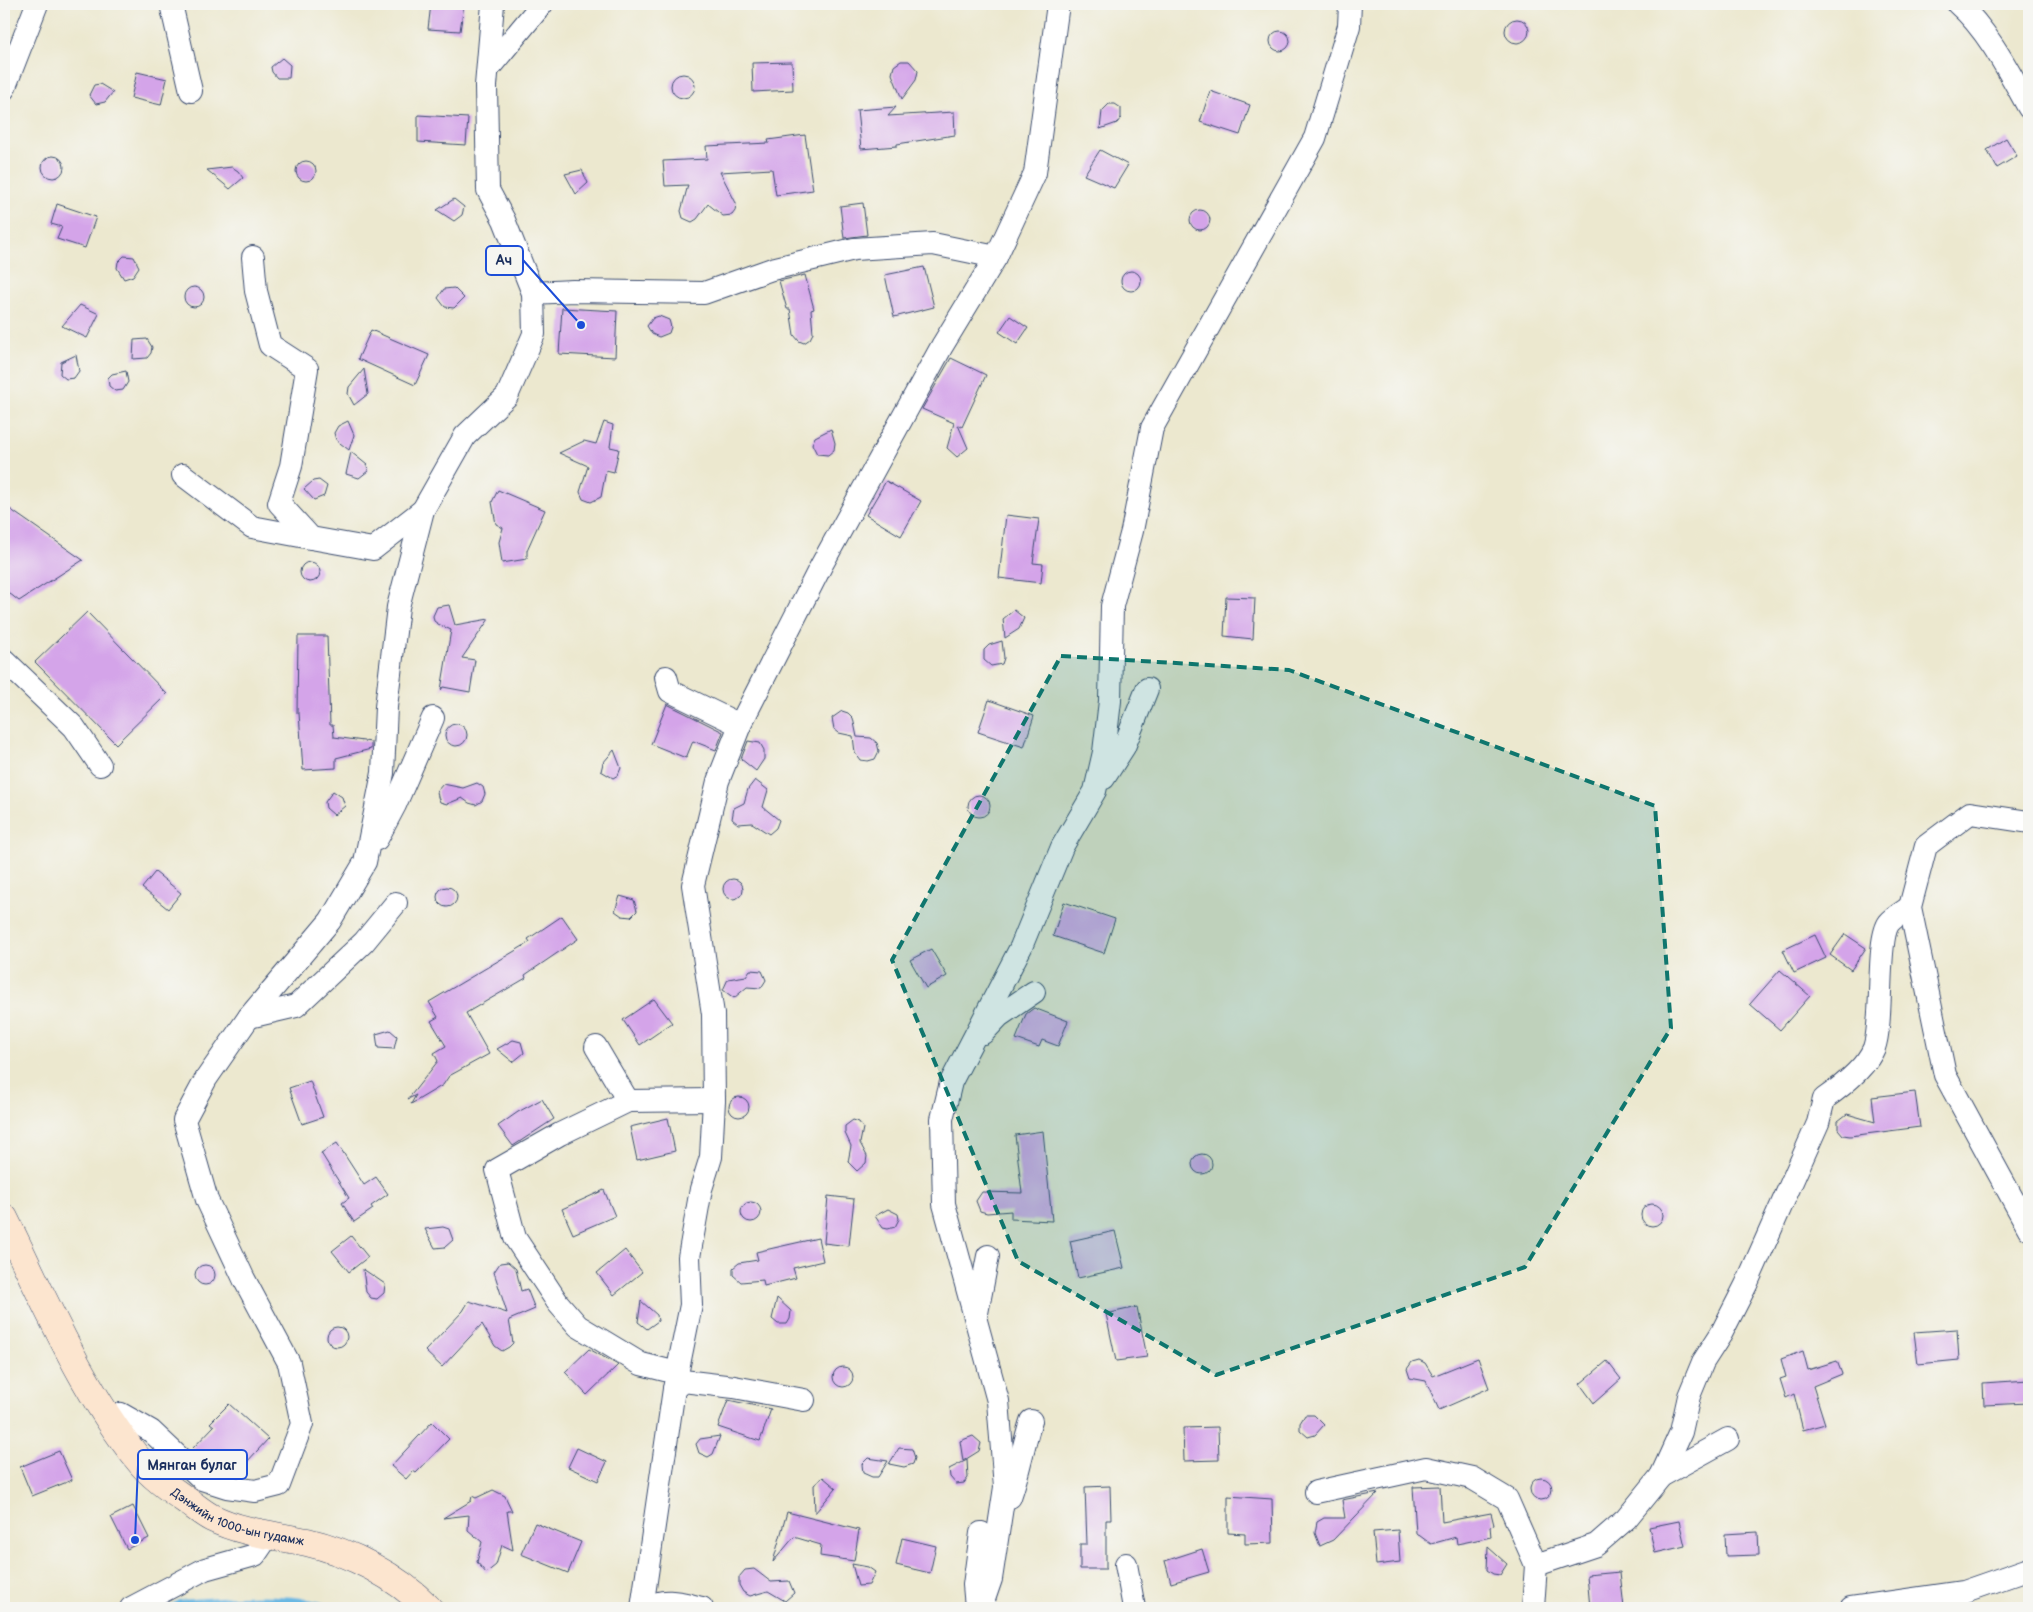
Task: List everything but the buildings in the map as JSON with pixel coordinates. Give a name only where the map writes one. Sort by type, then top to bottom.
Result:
[{"type":"main road","name":"Дэнжийн 1000-ын гудамж","points":[[4,1218],[77,1363],[112,1422],[139,1461],[179,1495],[210,1517],[248,1532],[308,1542],[356,1559],[411,1590],[428,1608]]},
{"type":"street","points":[[4,89],[38,4]]},
{"type":"street","points":[[171,4],[191,91]]},
{"type":"street","points":[[365,862],[383,772],[386,707],[398,607],[422,510],[466,436],[507,396],[534,334],[533,294],[504,220],[488,190],[486,144],[488,69],[493,4]]},
{"type":"street","points":[[488,69],[542,4]]},
{"type":"street","points":[[644,1608],[676,1381],[691,1305],[689,1256],[701,1189],[711,1157],[714,1100],[713,1014],[693,885],[718,781],[740,724],[825,557],[942,346],[996,257],[1035,173],[1058,4]]},
{"type":"street","points":[[1095,791],[1104,752],[1110,701],[1112,606],[1132,531],[1152,428],[1315,138],[1349,26],[1350,4]]},
{"type":"street","points":[[1958,4],[1968,12],[2005,66],[2029,108]]},
{"type":"street","points":[[533,294],[573,291],[704,293],[772,269],[854,249],[933,244],[996,257]]},
{"type":"street","points":[[253,257],[256,291],[270,345],[307,369],[291,466],[279,503],[311,538]]},
{"type":"street","points":[[183,475],[252,527],[373,549],[422,510]]},
{"type":"street","points":[[4,660],[74,727],[100,765]]},
{"type":"street","points":[[666,677],[670,691],[740,724]]},
{"type":"street","points":[[976,1608],[974,1585],[990,1530],[1006,1487],[998,1401],[944,1204],[942,1119],[951,1082],[1021,947],[1062,847],[1124,747],[1147,689]]},
{"type":"street","points":[[112,1422],[120,1414],[151,1431],[202,1479],[227,1487],[255,1491],[279,1484],[302,1424],[289,1363],[244,1279],[207,1200],[184,1120],[206,1079],[249,1017],[330,921],[365,862],[395,805],[433,718]]},
{"type":"street","points":[[2029,822],[1970,813],[1926,846],[1910,907],[1946,1075],[2029,1229]]},
{"type":"street","points":[[249,1017],[296,1006],[364,942],[396,902]]},
{"type":"street","points":[[1536,1565],[1596,1545],[1626,1519],[1661,1476],[1681,1432],[1689,1396],[1703,1362],[1721,1334],[1746,1285],[1818,1123],[1824,1099],[1850,1081],[1874,1049],[1881,1000],[1884,933],[1889,922],[1910,907]]},
{"type":"street","points":[[970,1046],[999,1016],[1034,992]]},
{"type":"street","points":[[596,1047],[628,1101]]},
{"type":"street","points":[[714,1100],[628,1101],[560,1134],[498,1170],[515,1238],[558,1303],[578,1326],[641,1364],[676,1381],[734,1386],[804,1400]]},
{"type":"street","points":[[975,1321],[988,1256]]},
{"type":"street","points":[[981,1608],[991,1579],[990,1530],[1019,1472],[1024,1441],[1031,1421]]},
{"type":"street","points":[[1661,1476],[1728,1439]]},
{"type":"street","points":[[1316,1492],[1426,1468],[1472,1478],[1507,1499],[1536,1565],[1533,1608]]},
{"type":"street","points":[[131,1608],[205,1570],[255,1555],[268,1536]]},
{"type":"street","points":[[1126,1564],[1134,1608]]},
{"type":"street","points":[[1851,1608],[1963,1592],[2029,1569]]},
{"type":"street","points":[[644,1608],[655,1602],[668,1600],[702,1608]]},
{"type":"highlighted area","points":[[1061,656],[1289,670],[1655,806],[1671,1028],[1525,1267],[1216,1375],[1018,1261],[892,960]]},
{"type":"waterway","points":[[174,1608],[179,1604],[234,1600],[293,1601],[328,1608]]},
{"type":"place","name":"Ач","points":[[581,325]]},
{"type":"place","name":"Мянган булаг","points":[[135,1540]]}]
